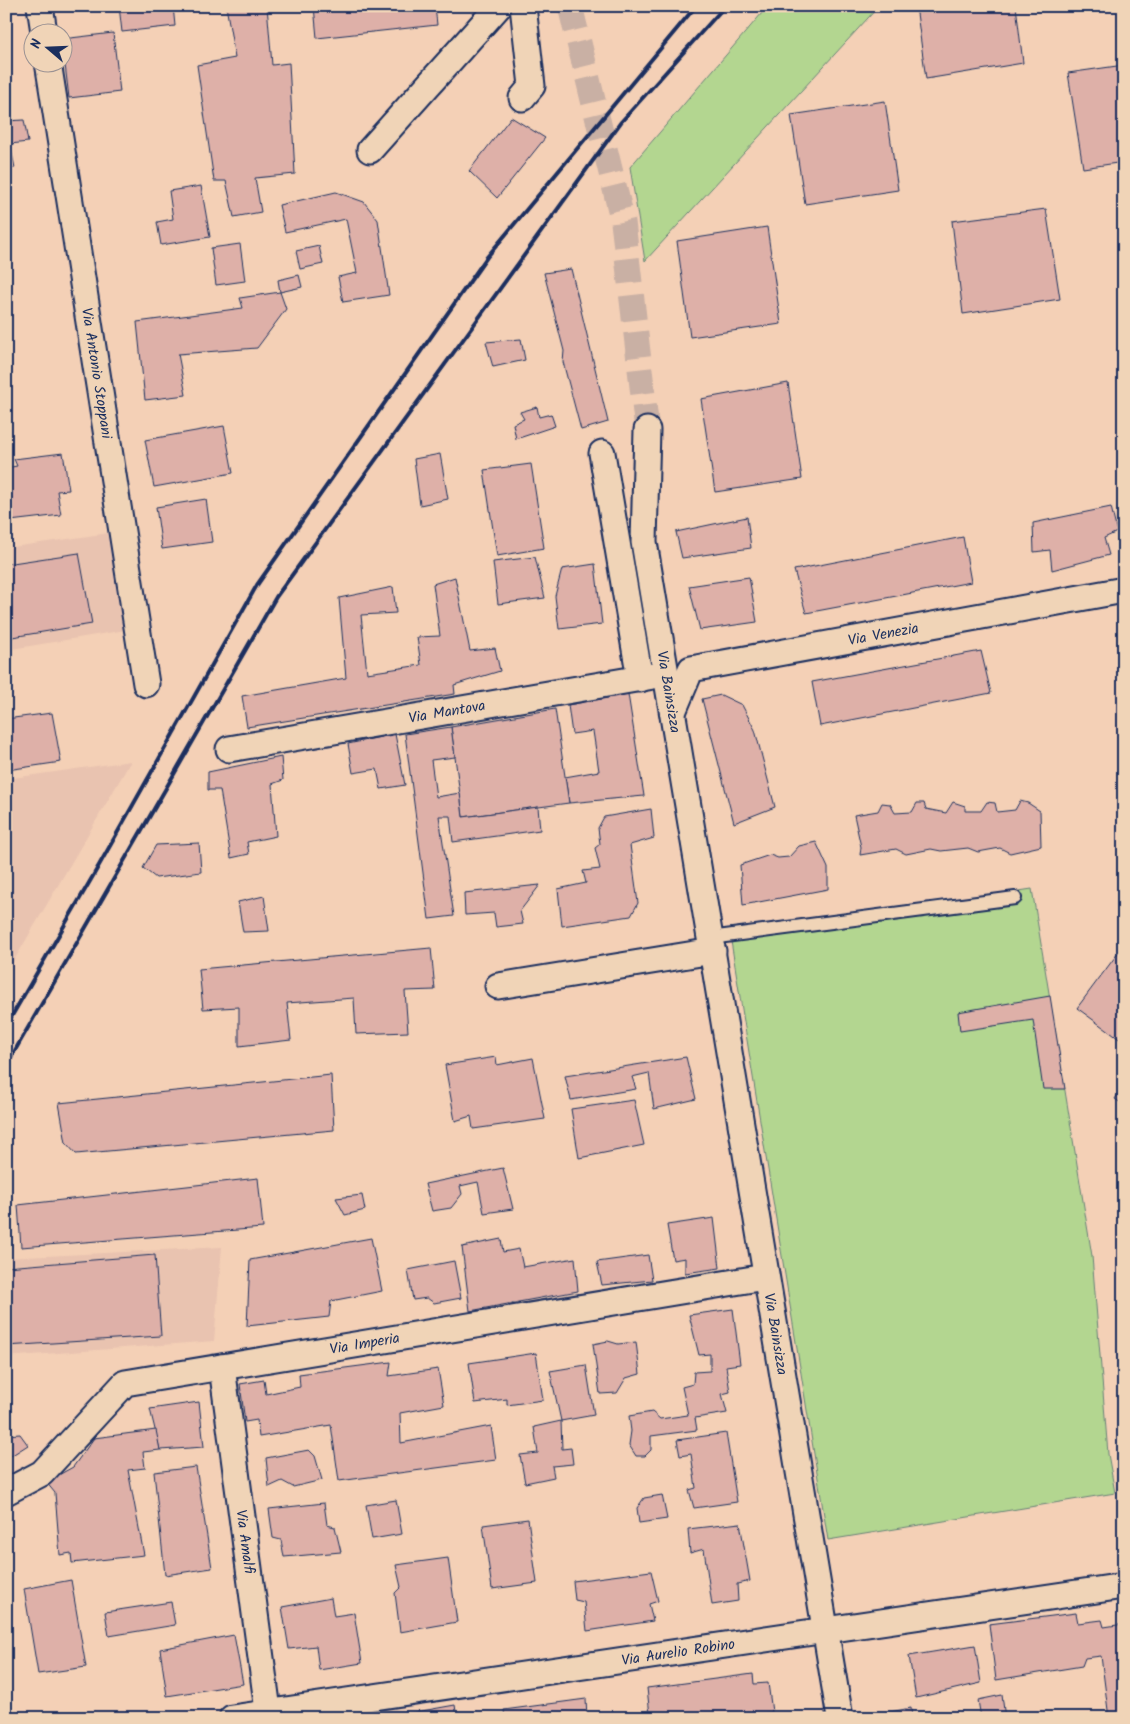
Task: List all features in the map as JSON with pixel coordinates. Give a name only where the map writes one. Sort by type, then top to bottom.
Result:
[{"type":"street","points":[[40,6],[42,22]]},
{"type":"street","points":[[370,150],[499,6]]},
{"type":"street","points":[[522,98],[532,86],[523,6]]},
{"type":"street","name":"Via Antonio Stoppani","points":[[50,72],[146,684]]},
{"type":"street","name":"Via Bainsizza","points":[[647,430],[644,542],[840,1718]]},
{"type":"street","points":[[602,453],[640,679]]},
{"type":"street","name":"Via Venezia","points":[[673,712],[691,669],[1124,590]]},
{"type":"street","name":"Via Mantova","points":[[229,749],[665,674]]},
{"type":"street","points":[[498,986],[711,945]]},
{"type":"street","name":"Via Imperia","points":[[6,1492],[42,1472],[125,1383],[766,1277]]},
{"type":"street","name":"Via Amalfi","points":[[222,1367],[269,1715]]},
{"type":"street","name":"Via Aurelio Robino","points":[[232,1718],[269,1715],[1124,1586]]},
{"type":"lane","points":[[711,945],[1015,898]]},
{"type":"shaded area","points":[[109,533],[126,630],[6,650],[6,548]]},
{"type":"shaded area","points":[[131,761],[6,974],[6,779]]},
{"type":"shaded area","points":[[222,1247],[214,1341],[6,1357],[6,1258]]},
{"type":"green space","points":[[768,6],[879,6],[645,261],[630,167]]},
{"type":"green space","points":[[1032,889],[1092,1256],[1108,1454],[1115,1493],[828,1540],[730,935]]},
{"type":"building","points":[[119,6],[173,6],[175,26],[122,32]]},
{"type":"building","points":[[226,6],[267,6],[272,65],[289,63],[295,174],[255,178],[261,212],[234,217],[226,181],[214,181],[197,65],[235,58]]},
{"type":"building","points":[[314,6],[435,6],[437,25],[317,38]]},
{"type":"building","points":[[916,6],[1016,6],[1023,63],[926,79]]},
{"type":"building","points":[[113,33],[120,92],[69,98],[66,72],[72,72],[72,38]]},
{"type":"building","points":[[1124,65],[1124,162],[1083,168],[1068,73]]},
{"type":"building","points":[[885,101],[898,190],[805,204],[791,115]]},
{"type":"building","points":[[511,117],[545,138],[497,198],[469,171]]},
{"type":"building","points":[[24,120],[28,142],[10,144],[15,168],[6,169],[6,121]]},
{"type":"building","points":[[201,186],[210,237],[161,245],[157,222],[173,219],[169,191]]},
{"type":"building","points":[[336,192],[364,202],[378,220],[389,295],[343,302],[338,277],[357,273],[346,219],[285,232],[279,205]]},
{"type":"building","points":[[1046,209],[1060,299],[963,314],[952,221]]},
{"type":"building","points":[[767,227],[781,324],[690,337],[677,241]]},
{"type":"building","points":[[240,244],[245,281],[216,285],[211,248]]},
{"type":"building","points":[[319,246],[323,264],[300,269],[296,251]]},
{"type":"building","points":[[571,269],[608,422],[581,430],[563,362],[564,351],[544,273]]},
{"type":"building","points":[[299,275],[302,287],[280,292],[278,280]]},
{"type":"building","points":[[280,292],[286,309],[257,348],[178,354],[186,395],[145,400],[137,322],[243,308],[240,298]]},
{"type":"building","points":[[521,339],[525,360],[493,367],[486,342]]},
{"type":"building","points":[[788,383],[802,479],[715,492],[701,399]]},
{"type":"building","points":[[537,407],[539,417],[551,414],[555,426],[516,439],[513,424],[524,419],[520,412]]},
{"type":"building","points":[[224,426],[233,473],[154,487],[145,440]]},
{"type":"building","points":[[63,453],[69,490],[57,491],[61,515],[10,521],[12,534],[6,535],[6,468],[17,466],[14,459]]},
{"type":"building","points":[[440,454],[448,499],[420,505],[414,459]]},
{"type":"building","points":[[531,464],[544,548],[497,556],[484,470]]},
{"type":"building","points":[[206,499],[212,542],[162,549],[156,507]]},
{"type":"building","points":[[1111,507],[1117,532],[1104,538],[1109,555],[1052,570],[1050,550],[1034,552],[1033,523]]},
{"type":"building","points":[[747,517],[751,548],[682,558],[676,532]]},
{"type":"building","points":[[963,537],[971,582],[806,613],[794,570]]},
{"type":"building","points":[[79,553],[92,624],[6,638],[6,564]]},
{"type":"building","points":[[535,557],[545,598],[498,604],[493,562]]},
{"type":"building","points":[[595,564],[602,624],[559,629],[555,596],[562,569]]},
{"type":"building","points":[[455,577],[470,651],[495,648],[500,671],[454,685],[455,694],[247,727],[242,696],[346,678],[339,598],[393,587],[396,613],[361,615],[367,673],[421,665],[417,637],[440,636],[433,584]]},
{"type":"building","points":[[749,577],[757,622],[700,630],[689,586]]},
{"type":"building","points":[[981,651],[991,693],[820,726],[812,682]]},
{"type":"building","points":[[628,694],[644,796],[569,803],[565,777],[599,771],[593,731],[572,734],[568,705]]},
{"type":"building","points":[[721,695],[742,705],[755,730],[775,807],[734,823],[702,699]]},
{"type":"building","points":[[555,709],[569,803],[463,817],[451,727]]},
{"type":"building","points":[[52,713],[61,762],[7,770],[6,719]]},
{"type":"building","points":[[451,727],[455,757],[431,760],[436,797],[460,793],[463,817],[538,807],[540,830],[453,842],[450,816],[439,816],[454,916],[429,919],[405,734]]},
{"type":"building","points":[[395,734],[405,785],[381,789],[377,769],[353,773],[348,744]]},
{"type":"building","points":[[281,757],[283,780],[272,784],[276,836],[247,842],[249,854],[231,858],[220,790],[208,790],[208,772]]},
{"type":"building","points":[[1020,801],[1028,803],[1040,811],[1041,846],[1010,853],[1000,848],[978,852],[968,848],[941,851],[931,849],[906,854],[896,849],[860,855],[861,847],[854,815],[878,811],[882,803],[890,804],[895,813],[912,812],[917,803],[924,803],[926,809],[946,813],[953,802],[965,806],[965,811],[981,811],[987,802],[995,803],[997,812],[1015,810]]},
{"type":"building","points":[[651,809],[654,838],[630,845],[638,903],[631,916],[562,926],[558,889],[586,883],[583,871],[600,869],[595,848],[600,844],[598,828],[604,817]]},
{"type":"building","points":[[816,842],[828,868],[828,889],[743,905],[740,865],[770,855],[778,858],[789,857],[799,846]]},
{"type":"building","points":[[199,843],[201,872],[156,878],[143,868],[156,845]]},
{"type":"building","points":[[540,885],[520,911],[523,924],[496,927],[494,913],[465,915],[464,893]]},
{"type":"building","points":[[264,896],[269,931],[243,932],[238,902]]},
{"type":"building","points":[[1124,945],[1124,1037],[1122,1041],[1077,1008]]},
{"type":"building","points":[[431,948],[435,990],[405,991],[408,1032],[356,1034],[354,998],[287,1003],[291,1040],[239,1046],[239,1007],[203,1009],[199,969]]},
{"type":"building","points":[[1050,996],[1065,1089],[1043,1089],[1033,1020],[960,1031],[958,1012]]},
{"type":"building","points":[[496,1057],[497,1065],[533,1058],[545,1119],[473,1129],[471,1116],[455,1121],[445,1065]]},
{"type":"building","points":[[686,1057],[696,1099],[654,1109],[649,1073],[632,1077],[636,1089],[571,1100],[565,1076]]},
{"type":"building","points":[[331,1075],[334,1130],[76,1154],[66,1143],[59,1103]]},
{"type":"building","points":[[1124,1085],[1124,1105],[1115,1099]]},
{"type":"building","points":[[634,1100],[644,1145],[579,1158],[571,1109]]},
{"type":"building","points":[[503,1168],[513,1209],[484,1213],[478,1182],[460,1186],[462,1194],[451,1208],[432,1211],[425,1184]]},
{"type":"building","points":[[258,1178],[263,1228],[21,1247],[18,1205]]},
{"type":"building","points":[[362,1195],[365,1210],[345,1215],[336,1198]]},
{"type":"building","points":[[714,1218],[720,1268],[685,1273],[685,1258],[673,1260],[667,1225]]},
{"type":"building","points":[[371,1238],[382,1291],[331,1301],[329,1317],[247,1326],[250,1260]]},
{"type":"building","points":[[501,1239],[503,1252],[519,1249],[523,1267],[575,1258],[578,1291],[470,1311],[462,1247]]},
{"type":"building","points":[[155,1255],[161,1336],[6,1346],[6,1267]]},
{"type":"building","points":[[648,1255],[652,1280],[602,1285],[597,1262]]},
{"type":"building","points":[[454,1261],[461,1298],[434,1303],[427,1298],[413,1300],[408,1270]]},
{"type":"building","points":[[733,1309],[740,1364],[726,1366],[730,1392],[722,1394],[727,1413],[695,1418],[697,1430],[651,1436],[651,1450],[645,1456],[636,1456],[629,1445],[631,1431],[629,1416],[652,1412],[660,1419],[688,1415],[682,1387],[693,1384],[694,1372],[710,1371],[710,1354],[699,1355],[689,1315]]},
{"type":"building","points":[[608,1341],[618,1344],[636,1342],[640,1374],[626,1378],[617,1393],[600,1394],[593,1344]]},
{"type":"building","points":[[536,1353],[543,1400],[507,1405],[507,1399],[475,1403],[469,1363]]},
{"type":"building","points":[[391,1362],[389,1376],[438,1369],[444,1405],[400,1413],[401,1443],[491,1426],[496,1460],[339,1481],[331,1425],[259,1437],[257,1420],[245,1422],[240,1384],[264,1380],[266,1394],[300,1387],[299,1374]]},
{"type":"building","points":[[586,1365],[594,1415],[561,1421],[550,1371]]},
{"type":"building","points":[[199,1402],[204,1447],[160,1450],[150,1409]]},
{"type":"building","points":[[561,1421],[562,1449],[571,1448],[573,1464],[552,1466],[554,1477],[525,1483],[520,1455],[538,1453],[534,1427]]},
{"type":"building","points":[[156,1430],[160,1450],[143,1452],[145,1468],[128,1470],[144,1555],[72,1563],[71,1553],[60,1555],[55,1493],[46,1482],[73,1467],[94,1438]]},
{"type":"building","points":[[726,1433],[737,1502],[694,1508],[689,1490],[696,1488],[691,1454],[680,1456],[677,1440]]},
{"type":"building","points":[[20,1434],[28,1445],[6,1459],[6,1435]]},
{"type":"building","points":[[309,1450],[315,1456],[322,1480],[293,1487],[282,1481],[269,1487],[266,1458]]},
{"type":"building","points":[[196,1467],[212,1568],[165,1575],[154,1472]]},
{"type":"building","points":[[662,1495],[667,1519],[639,1523],[637,1508],[644,1498]]},
{"type":"building","points":[[396,1500],[402,1534],[372,1539],[366,1505]]},
{"type":"building","points":[[324,1503],[327,1525],[335,1527],[341,1552],[284,1557],[281,1540],[273,1538],[269,1509]]},
{"type":"building","points":[[528,1519],[537,1583],[492,1589],[483,1525]]},
{"type":"building","points":[[740,1523],[750,1581],[737,1584],[738,1601],[712,1605],[704,1549],[690,1553],[688,1529]]},
{"type":"building","points":[[448,1558],[457,1622],[400,1632],[395,1593],[401,1587],[396,1565]]},
{"type":"building","points":[[651,1571],[658,1601],[649,1604],[653,1621],[587,1631],[584,1602],[575,1600],[573,1581]]},
{"type":"building","points":[[71,1580],[86,1667],[38,1674],[24,1589]]},
{"type":"building","points":[[331,1598],[334,1616],[354,1613],[362,1663],[319,1670],[316,1646],[289,1649],[282,1607]]},
{"type":"building","points":[[171,1602],[175,1625],[109,1636],[105,1612]]},
{"type":"building","points":[[1076,1613],[1078,1623],[1102,1620],[1104,1627],[1124,1624],[1124,1718],[1109,1718],[1101,1656],[1085,1658],[1082,1666],[996,1680],[989,1624]]},
{"type":"building","points":[[234,1635],[243,1684],[167,1696],[160,1649]]},
{"type":"building","points":[[975,1645],[981,1683],[916,1698],[909,1656]]},
{"type":"building","points":[[753,1674],[754,1684],[768,1683],[772,1712],[738,1718],[657,1718],[656,1715],[650,1715],[647,1688]]},
{"type":"building","points":[[1002,1695],[1005,1718],[981,1718],[978,1700]]},
{"type":"building","points":[[586,1699],[587,1718],[505,1718],[504,1710]]},
{"type":"building","points":[[455,1705],[457,1718],[406,1718],[405,1714]]},
{"type":"building","points":[[911,1708],[912,1718],[880,1718],[879,1714]]},
{"type":"tunnel","points":[[570,6],[623,222],[647,430]]},
{"type":"railway","points":[[6,1026],[257,585],[487,257],[696,6]]},
{"type":"railway","points":[[6,1066],[276,597],[621,122],[725,6]]}]
